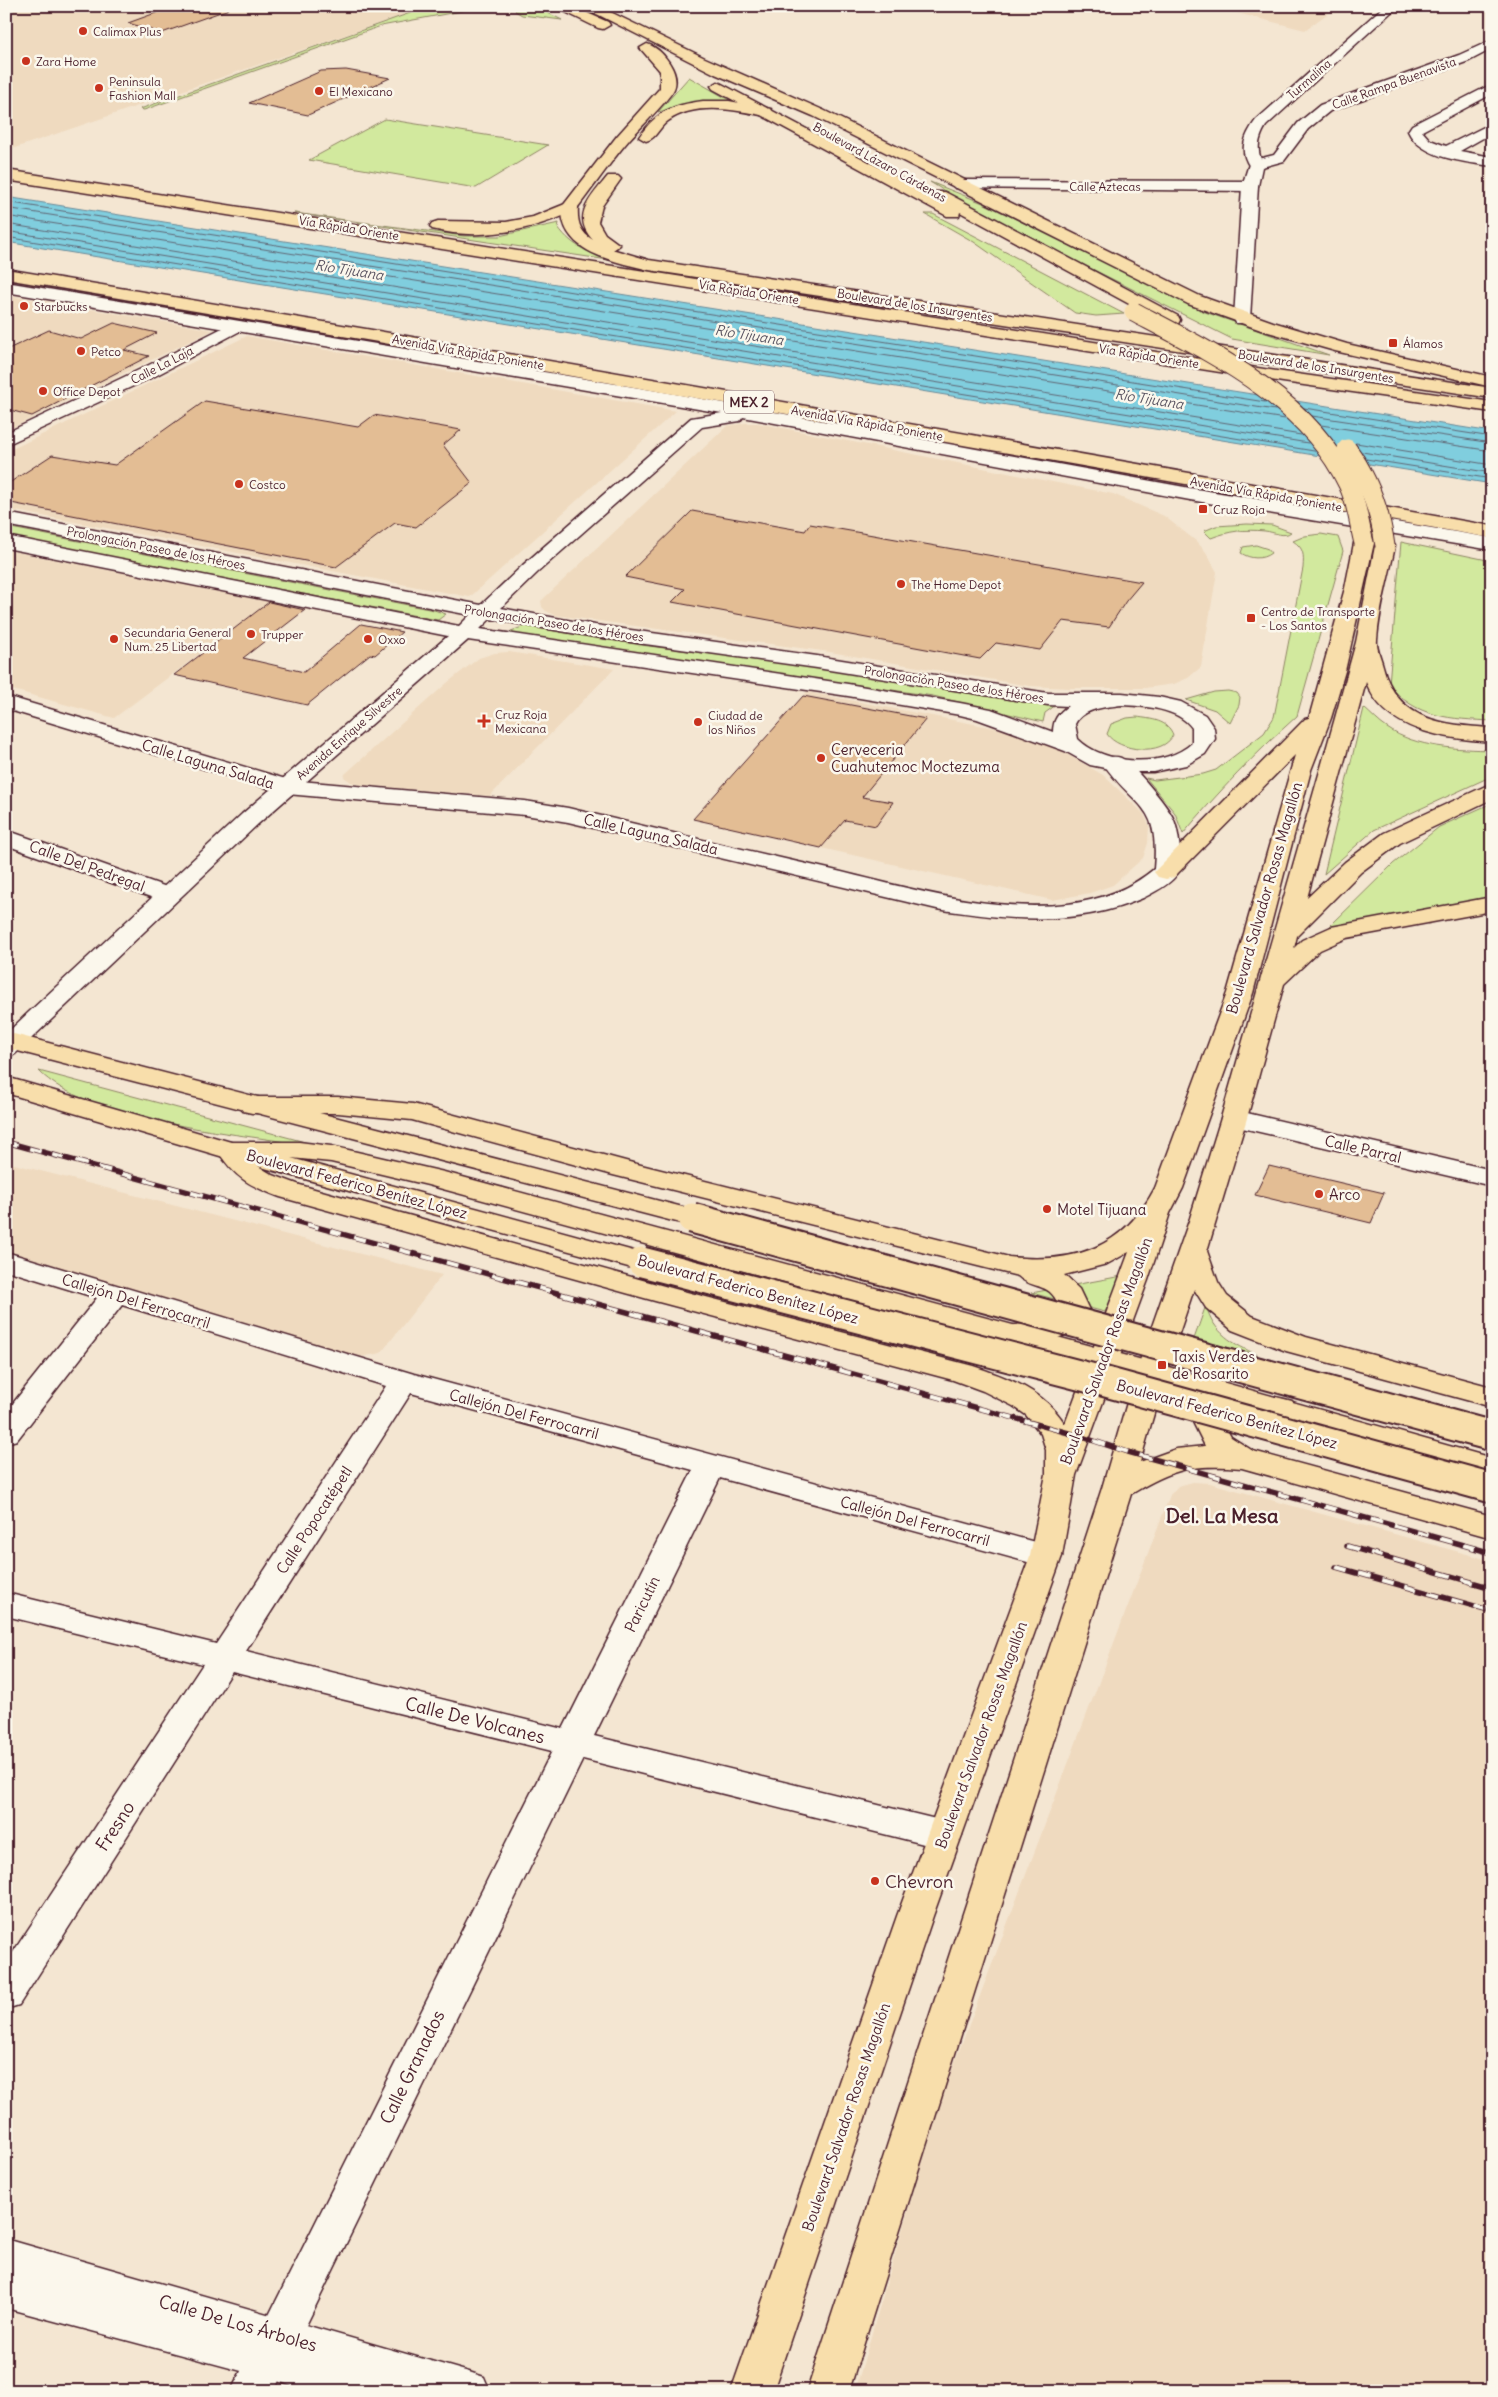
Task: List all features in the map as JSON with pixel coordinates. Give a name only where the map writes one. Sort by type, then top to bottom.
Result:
[{"type":"main road","points":[[552,6],[601,24]]},
{"type":"main road","name":"Boulevard Lázaro Cárdenas","points":[[559,6],[601,24],[647,48],[1134,312]]},
{"type":"main road","name":"Boulevard Lázaro Cárdenas","points":[[587,6],[703,62],[933,191],[1172,320]]},
{"type":"main road","points":[[596,6],[627,24]]},
{"type":"main road","points":[[420,223],[468,228],[510,227],[541,220],[570,207],[622,139],[659,99],[670,81],[668,72],[647,48]]},
{"type":"main road","points":[[703,62],[818,114],[1194,300],[1242,319],[1387,360],[1492,382]]},
{"type":"main road","points":[[622,139],[640,146],[657,122],[666,115],[682,109],[721,106],[766,112]]},
{"type":"main road","points":[[6,161],[166,185]]},
{"type":"main road","name":"Boulevard de los Insurgentes","points":[[621,170],[592,207],[589,221],[592,230],[610,244],[663,260],[1492,387]]},
{"type":"main road","name":"Vía Rápida Oriente","points":[[6,175],[293,219],[1273,376],[1492,407]]},
{"type":"main road","points":[[122,179],[293,219]]},
{"type":"main road","name":"Boulevard de los Insurgentes","points":[[570,207],[567,217],[569,225],[585,242],[608,254],[650,265],[1492,393]]},
{"type":"main road","name":"Avenida Vía Rápida Poniente","points":[[6,274],[267,317],[1271,495],[1492,532]]},
{"type":"main road","points":[[143,297],[359,346]]},
{"type":"main road","name":"Boulevard Salvador Rosas Magallón","points":[[752,2391],[944,1835],[1046,1556],[1061,1475],[1156,1212],[1169,1188],[1240,993],[1300,770],[1320,718],[1355,588],[1375,544],[1333,457],[1313,432],[1262,386],[1199,346],[1134,312]]},
{"type":"main road","name":"Boulevard Salvador Rosas Magallón","points":[[828,2391],[1116,1488],[1151,1372],[1204,1218],[1323,804],[1366,642],[1379,506],[1354,457],[1313,410],[1281,383],[1249,361],[1172,320]]},
{"type":"main road","points":[[1436,534],[1492,546]]},
{"type":"main road","points":[[1366,642],[1384,697],[1400,712],[1450,731],[1492,736]]},
{"type":"main road","points":[[1166,872],[1320,718]]},
{"type":"main road","points":[[1285,934],[1353,867],[1392,838],[1492,790]]},
{"type":"main road","points":[[1273,981],[1311,945],[1332,935],[1391,921],[1492,904]]},
{"type":"main road","points":[[9,1044],[692,1218],[1492,1436]]},
{"type":"main road","name":"Boulevard Federico Benítez López","points":[[6,1085],[230,1150],[642,1262],[1116,1384],[1492,1488]]},
{"type":"main road","points":[[252,1105],[338,1105],[413,1112],[623,1169],[1009,1266],[1061,1284],[1073,1300],[1075,1310],[1070,1320],[1058,1328],[1041,1333],[1012,1334]]},
{"type":"main road","points":[[230,1150],[299,1150],[331,1154],[434,1178],[1151,1372],[1492,1468]]},
{"type":"main road","points":[[230,1150],[239,1165],[253,1176],[290,1191],[665,1295],[963,1373],[995,1384],[1038,1408],[1048,1422],[1061,1449],[1061,1475]]},
{"type":"main road","points":[[1009,1266],[1037,1270],[1062,1268],[1091,1260],[1122,1244],[1156,1212]]},
{"type":"main road","points":[[1192,1249],[1204,1282],[1216,1302],[1242,1323],[1296,1344],[1492,1397]]},
{"type":"main road","points":[[1242,1458],[1220,1445],[1210,1433],[1208,1422],[1215,1412],[1224,1405],[1246,1403],[1281,1408]]},
{"type":"main road","points":[[1116,1488],[1152,1467],[1188,1456],[1212,1455],[1242,1458],[1492,1527]]},
{"type":"street","name":"Turmalina","points":[[1255,164],[1249,150],[1254,132],[1261,123],[1392,6]]},
{"type":"street","name":"Calle Rampa Buenavista","points":[[1255,164],[1279,158],[1303,126],[1325,108],[1464,58],[1492,44]]},
{"type":"street","points":[[1492,88],[1414,131],[1418,139],[1447,152],[1492,162]]},
{"type":"street","points":[[1447,152],[1492,127]]},
{"type":"street","points":[[1242,319],[1250,186],[1255,164]]},
{"type":"street","name":"Calle Aztecas","points":[[960,185],[1250,186]]},
{"type":"street","name":"Avenida Vía Rápida Poniente","points":[[6,287],[669,398],[1190,494],[1436,534]]},
{"type":"street","name":"Calle La Laja","points":[[8,437],[149,372],[236,326]]},
{"type":"street","points":[[669,398],[686,408],[697,422],[727,417],[773,417]]},
{"type":"street","name":"Avenida Enríque Silvestre","points":[[9,1044],[167,895],[286,788],[464,633],[530,569],[697,422]]},
{"type":"street","name":"Prolongación Paseo de los Héroes","points":[[6,519],[487,612],[595,631],[817,662],[1048,699],[1140,699],[1162,703],[1180,709],[1194,718],[1203,728],[1204,739],[1198,749],[1188,756],[1172,762],[1134,766],[1114,763],[1098,760],[1074,747],[983,714],[915,700],[464,633],[6,542]]},
{"type":"street","points":[[1074,747],[1065,738],[1063,728],[1066,719],[1075,711],[1088,704],[1105,700]]},
{"type":"street","name":"Calle Laguna Salada","points":[[6,702],[286,788],[515,807],[568,814],[937,902],[995,912],[1056,912],[1092,906],[1122,898],[1142,889],[1166,872]]},
{"type":"street","points":[[1114,763],[1160,815],[1165,825],[1168,841],[1166,872]]},
{"type":"street","name":"Calle Del Pedregal","points":[[6,837],[167,895]]},
{"type":"street","name":"Calle Parral","points":[[1234,1118],[1492,1178]]},
{"type":"street","name":"Callejón Del Ferrocarril","points":[[6,1261],[404,1381],[1046,1556]]},
{"type":"street","points":[[6,1433],[115,1295]]},
{"type":"street","name":"Calle Popocatépetl","points":[[223,1658],[404,1381]]},
{"type":"street","name":"Paricutín","points":[[573,1744],[711,1465]]},
{"type":"street","name":"Calle De Volcanes","points":[[6,1604],[944,1835]]},
{"type":"street","name":"Fresno","points":[[6,1994],[223,1658]]},
{"type":"street","name":"Calle Granados","points":[[266,2361],[573,1744]]},
{"type":"street","name":"Calle De Los Árboles","points":[[6,2257],[266,2361],[469,2391]]},
{"type":"street","name":"Calle De Los Árboles","points":[[6,2290],[368,2391]]},
{"type":"shaded area","name":"Peninsula Fashion Mall","points":[[6,6],[338,8],[430,6],[6,151]]},
{"type":"shaded area","points":[[1209,6],[1338,6],[1305,30]]},
{"type":"shaded area","points":[[6,295],[213,330],[6,429]]},
{"type":"shaded area","points":[[247,336],[676,411],[470,597],[6,509],[6,452]]},
{"type":"shaded area","points":[[758,423],[1113,494],[1164,516],[1196,541],[1206,552],[1217,572],[1201,667],[1188,678],[1174,684],[1145,688],[1030,686],[830,652],[554,615],[542,607],[541,601],[727,426]]},
{"type":"shaded area","name":"Secundaria General Num. 25 Libertad","points":[[6,550],[269,602],[114,718],[6,688]]},
{"type":"shaded area","name":"Cruz Roja Mexicana","points":[[509,652],[614,669],[490,796],[362,785],[351,782],[344,777],[345,774],[447,683],[479,658],[495,653]]},
{"type":"shaded area","points":[[807,692],[1034,737],[1103,775],[1143,813],[1149,825],[1148,843],[1143,858],[1113,885],[1090,893],[1052,900],[693,819]]},
{"type":"shaded area","points":[[6,1162],[442,1275],[381,1353],[355,1358],[6,1256]]},
{"type":"shaded area","points":[[1193,1482],[1210,1483],[1492,1561],[1492,2391],[855,2391],[940,2101],[1170,1495],[1178,1486]]},
{"type":"green space","points":[[430,6],[489,6],[381,26],[144,110],[140,109]]},
{"type":"green space","points":[[520,6],[534,6],[562,20],[522,15],[515,11]]},
{"type":"green space","points":[[689,77],[731,101],[684,105],[658,112]]},
{"type":"green space","points":[[385,119],[548,145],[476,188],[309,160]]},
{"type":"green space","points":[[930,182],[983,203],[1205,312],[1329,355],[1232,339],[982,214]]},
{"type":"green space","points":[[294,213],[464,236],[499,236],[559,223],[558,227],[577,245],[591,253],[615,261]]},
{"type":"green space","points":[[925,214],[933,214],[1124,314],[1096,316],[1075,313],[974,242]]},
{"type":"green space","points":[[1272,525],[1291,532],[1282,535],[1265,531],[1244,530],[1211,538],[1204,531],[1216,526]]},
{"type":"green space","points":[[6,527],[434,610],[446,614],[438,620],[6,536]]},
{"type":"green space","points":[[1321,534],[1338,537],[1343,551],[1297,716],[1238,773],[1183,834],[1175,813],[1146,778],[1155,780],[1203,774],[1216,770],[1264,733],[1274,717],[1303,568],[1302,552],[1293,541],[1305,536]]},
{"type":"green space","points":[[1401,542],[1492,561],[1492,721],[1448,717],[1422,710],[1410,704],[1389,684]]},
{"type":"green space","points":[[1256,545],[1268,549],[1271,553],[1264,557],[1256,558],[1248,557],[1241,553],[1243,547]]},
{"type":"green space","points":[[525,626],[641,645],[800,665],[1029,703],[1056,705],[1045,713],[1043,722],[933,696],[511,634],[511,631]]},
{"type":"green space","points":[[1228,691],[1237,693],[1240,697],[1239,705],[1230,723],[1215,710],[1186,700],[1214,692]]},
{"type":"green space","points":[[1364,708],[1387,728],[1411,740],[1451,748],[1492,750],[1492,776],[1374,830],[1324,874]]},
{"type":"green space","points":[[1137,717],[1163,723],[1171,730],[1173,735],[1168,742],[1160,747],[1140,749],[1130,748],[1121,744],[1107,734],[1111,724],[1127,718]]},
{"type":"green space","points":[[1492,803],[1492,901],[1327,929],[1393,864],[1439,827]]},
{"type":"green space","points":[[39,1071],[365,1158],[306,1145],[192,1128],[120,1111],[88,1101],[60,1087]]},
{"type":"green space","points":[[1122,1276],[1105,1312],[1031,1293]]},
{"type":"green space","points":[[1206,1305],[1209,1315],[1225,1336],[1232,1342],[1258,1355],[1194,1339]]},
{"type":"water","name":"Río Tijuana","points":[[6,197],[1492,432],[1492,484],[6,242]]},
{"type":"building","points":[[175,6],[228,6],[229,9],[162,33],[128,23]]},
{"type":"building","name":"El Mexicano","points":[[346,70],[390,78],[308,115],[249,103],[321,71]]},
{"type":"building","points":[[114,323],[157,333],[124,350],[149,356],[32,416],[6,409],[6,350],[49,330],[81,339]]},
{"type":"building","name":"Costco","points":[[205,401],[358,427],[374,415],[461,430],[443,445],[472,483],[416,527],[395,523],[336,567],[6,502],[6,485],[52,455],[115,465]]},
{"type":"building","name":"The Home Depot","points":[[692,511],[805,531],[810,524],[1142,582],[1126,601],[1109,627],[1063,621],[1040,650],[996,643],[980,659],[672,602],[685,589],[625,577]]},
{"type":"building","name":"Trupper","points":[[269,602],[305,610],[243,658],[304,672],[361,624],[402,632],[375,655],[370,654],[307,705],[174,675]]},
{"type":"building","name":"Cerveceria Cuahutemoc Moctezuma","points":[[803,696],[926,719],[862,797],[893,802],[876,826],[845,820],[821,848],[693,819]]},
{"type":"building","name":"Arco","points":[[1269,1166],[1384,1193],[1371,1223],[1255,1195]]},
{"type":"railway","points":[[6,1142],[1076,1435],[1128,1452],[1492,1553]]},
{"type":"railway","points":[[1347,1546],[1492,1588]]},
{"type":"railway","points":[[1336,1567],[1492,1611]]},
{"type":"place","name":"Calimax Plus","points":[[83,31]]},
{"type":"place","name":"Zara Home","points":[[26,61]]},
{"type":"place","name":"Peninsula Fashion Mall","points":[[99,88]]},
{"type":"place","name":"El Mexicano","points":[[319,91]]},
{"type":"place","name":"Starbucks","points":[[24,306]]},
{"type":"place","name":"Álamos","points":[[1393,343]]},
{"type":"place","name":"Petco","points":[[81,351]]},
{"type":"place","name":"Office Depot","points":[[43,391]]},
{"type":"place","name":"Costco","points":[[239,484]]},
{"type":"place","name":"Cruz Roja","points":[[1203,509]]},
{"type":"place","name":"The Home Depot","points":[[901,584]]},
{"type":"place","name":"Centro de Transporte - Los Santos","points":[[1251,618]]},
{"type":"place","name":"Trupper","points":[[251,634]]},
{"type":"place","name":"Secundaria General Num. 25 Libertad","points":[[114,639]]},
{"type":"place","name":"Oxxo","points":[[368,639]]},
{"type":"place","name":"Cruz Roja Mexicana","points":[[484,721]]},
{"type":"place","name":"Ciudad de los Niños","points":[[698,722]]},
{"type":"place","name":"Cerveceria Cuahutemoc Moctezuma","points":[[821,758]]},
{"type":"place","name":"Arco","points":[[1319,1194]]},
{"type":"place","name":"Motel Tijuana","points":[[1047,1209]]},
{"type":"place","name":"Taxis Verdes de Rosarito","points":[[1162,1365]]},
{"type":"place","name":"Chevron","points":[[875,1881]]},
{"type":"district","name":"Del. La Mesa","points":[[1222,1515]]}]
